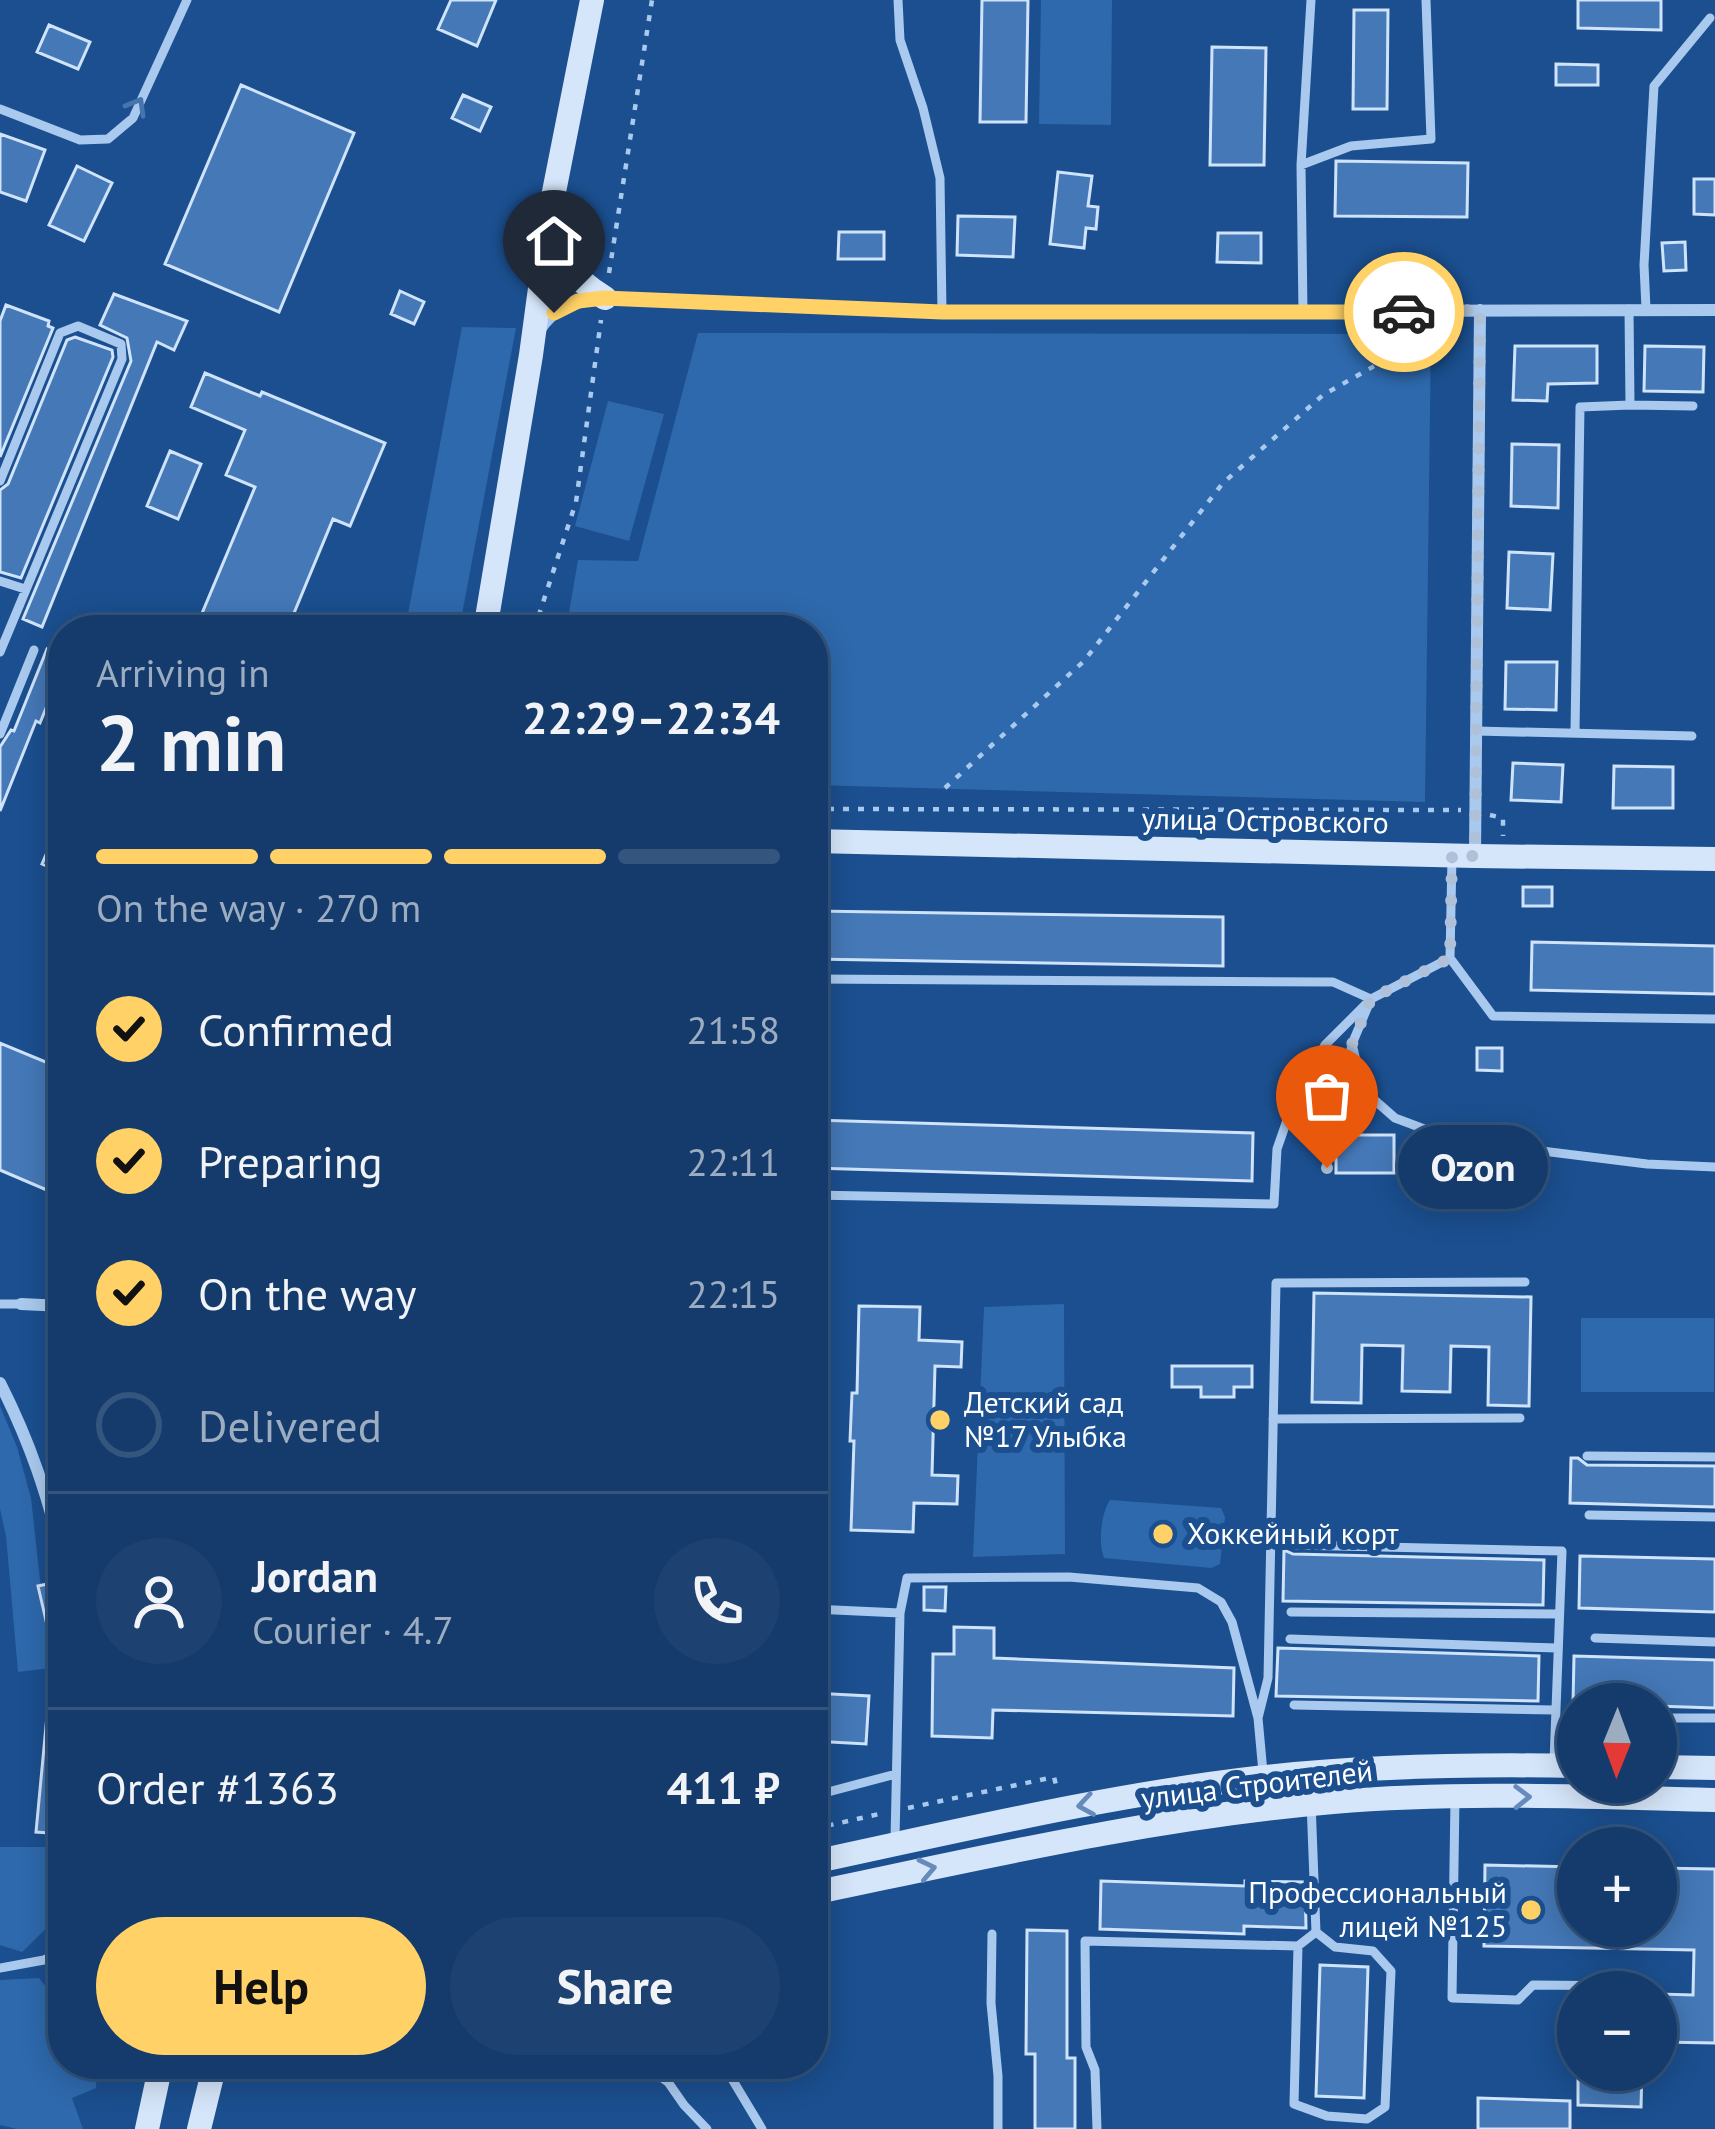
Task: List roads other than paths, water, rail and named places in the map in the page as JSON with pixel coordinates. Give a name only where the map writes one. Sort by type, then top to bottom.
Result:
[{"type":"street","points":[[488,615],[531,355],[550,207],[592,0]]},
{"type":"street","points":[[550,207],[550,236],[558,254],[586,286],[604,298]]},
{"type":"street","points":[[531,355],[542,326],[554,313],[578,301],[604,298],[942,312],[1715,310]]},
{"type":"street","points":[[1463,856],[1475,811],[1480,310]]},
{"type":"street","name":"улица Островского","points":[[828,841],[1715,859]]},
{"type":"street","points":[[21,1304],[48,1305]]},
{"type":"street","points":[[0,1383],[26,1434],[48,1501]]},
{"type":"street","name":"улица Строителей","points":[[828,1859],[1061,1809],[1264,1777],[1409,1766],[1557,1766]]},
{"type":"street","points":[[1677,1767],[1715,1768]]},
{"type":"street","name":"улица Строителей","points":[[828,1890],[1068,1839],[1311,1804],[1551,1796],[1715,1800]]},
{"type":"street","points":[[147,2129],[157,2079]]},
{"type":"street","points":[[200,2129],[212,2079]]},
{"type":"lane","points":[[0,110],[80,140],[108,139],[134,118],[188,0]]},
{"type":"lane","points":[[898,0],[900,40],[940,178],[942,312]]},
{"type":"lane","points":[[1303,313],[1300,165],[1310,0]]},
{"type":"lane","points":[[1300,165],[1351,146],[1431,140],[1426,0]]},
{"type":"lane","points":[[1646,309],[1654,86],[1710,18]]},
{"type":"lane","points":[[1629,310],[1630,405]]},
{"type":"lane","points":[[0,481],[61,333],[78,326],[121,344],[122,358],[0,652]]},
{"type":"lane","points":[[1575,732],[1580,407],[1693,406]]},
{"type":"lane","points":[[0,581],[25,589]]},
{"type":"lane","points":[[0,734],[34,650]]},
{"type":"lane","points":[[1476,731],[1692,736]]},
{"type":"lane","points":[[1463,856],[1450,958],[1493,1016],[1715,1019]]},
{"type":"lane","points":[[828,1196],[1274,1204],[1277,1149],[1292,1106],[1325,1045],[1371,999],[1450,958]]},
{"type":"lane","points":[[828,979],[1333,982],[1371,999]]},
{"type":"lane","points":[[1327,1168],[1324,1127],[1371,999]]},
{"type":"lane","points":[[1352,1044],[1363,1090],[1395,1118],[1435,1133],[1477,1143],[1647,1164],[1715,1167]]},
{"type":"lane","points":[[1258,1718],[1268,1678],[1276,1283],[1525,1282]]},
{"type":"lane","points":[[0,1304],[21,1304]]},
{"type":"lane","points":[[1273,1419],[1520,1418]]},
{"type":"lane","points":[[1587,1456],[1715,1457]]},
{"type":"lane","points":[[1589,1515],[1715,1517]]},
{"type":"lane","points":[[1293,1545],[1562,1551],[1557,1720]]},
{"type":"lane","points":[[895,1844],[900,1613],[907,1578],[1070,1577],[1198,1588],[1222,1602],[1232,1622],[1258,1718],[1266,1809]]},
{"type":"lane","points":[[828,1611],[900,1613]]},
{"type":"lane","points":[[1291,1612],[1559,1614]]},
{"type":"lane","points":[[1595,1638],[1715,1642]]},
{"type":"lane","points":[[1290,1639],[1557,1648]]},
{"type":"lane","points":[[1294,1705],[1555,1710]]},
{"type":"lane","points":[[1677,1718],[1715,1718]]},
{"type":"lane","points":[[1298,1946],[1294,2104],[1327,2116],[1367,2119],[1385,2107],[1391,1970],[1373,1951],[1335,1948],[1316,1932],[1310,1773]]},
{"type":"lane","points":[[828,1792],[896,1774]]},
{"type":"lane","points":[[1455,1798],[1452,1998],[1518,2000],[1533,1985],[1557,1985]]},
{"type":"lane","points":[[1097,2129],[1095,2070],[1086,2047],[1085,1941],[1298,1946],[1316,1932]]},
{"type":"lane","points":[[992,1934],[998,2129]]},
{"type":"lane","points":[[0,1968],[48,1958]]},
{"type":"lane","points":[[664,2079],[707,2129]]},
{"type":"lane","points":[[732,2079],[762,2129]]},
{"type":"lane","points":[[749,2129],[753,2116]]},
{"type":"place","name":"Ozon","points":[[1327,1168]]},
{"type":"place","name":"Детский сад №17 Улыбка","points":[[940,1420]]},
{"type":"place","name":"Хоккейный корт","points":[[1163,1534]]},
{"type":"place","name":"Профессиональный лицей №125","points":[[1531,1910]]}]
